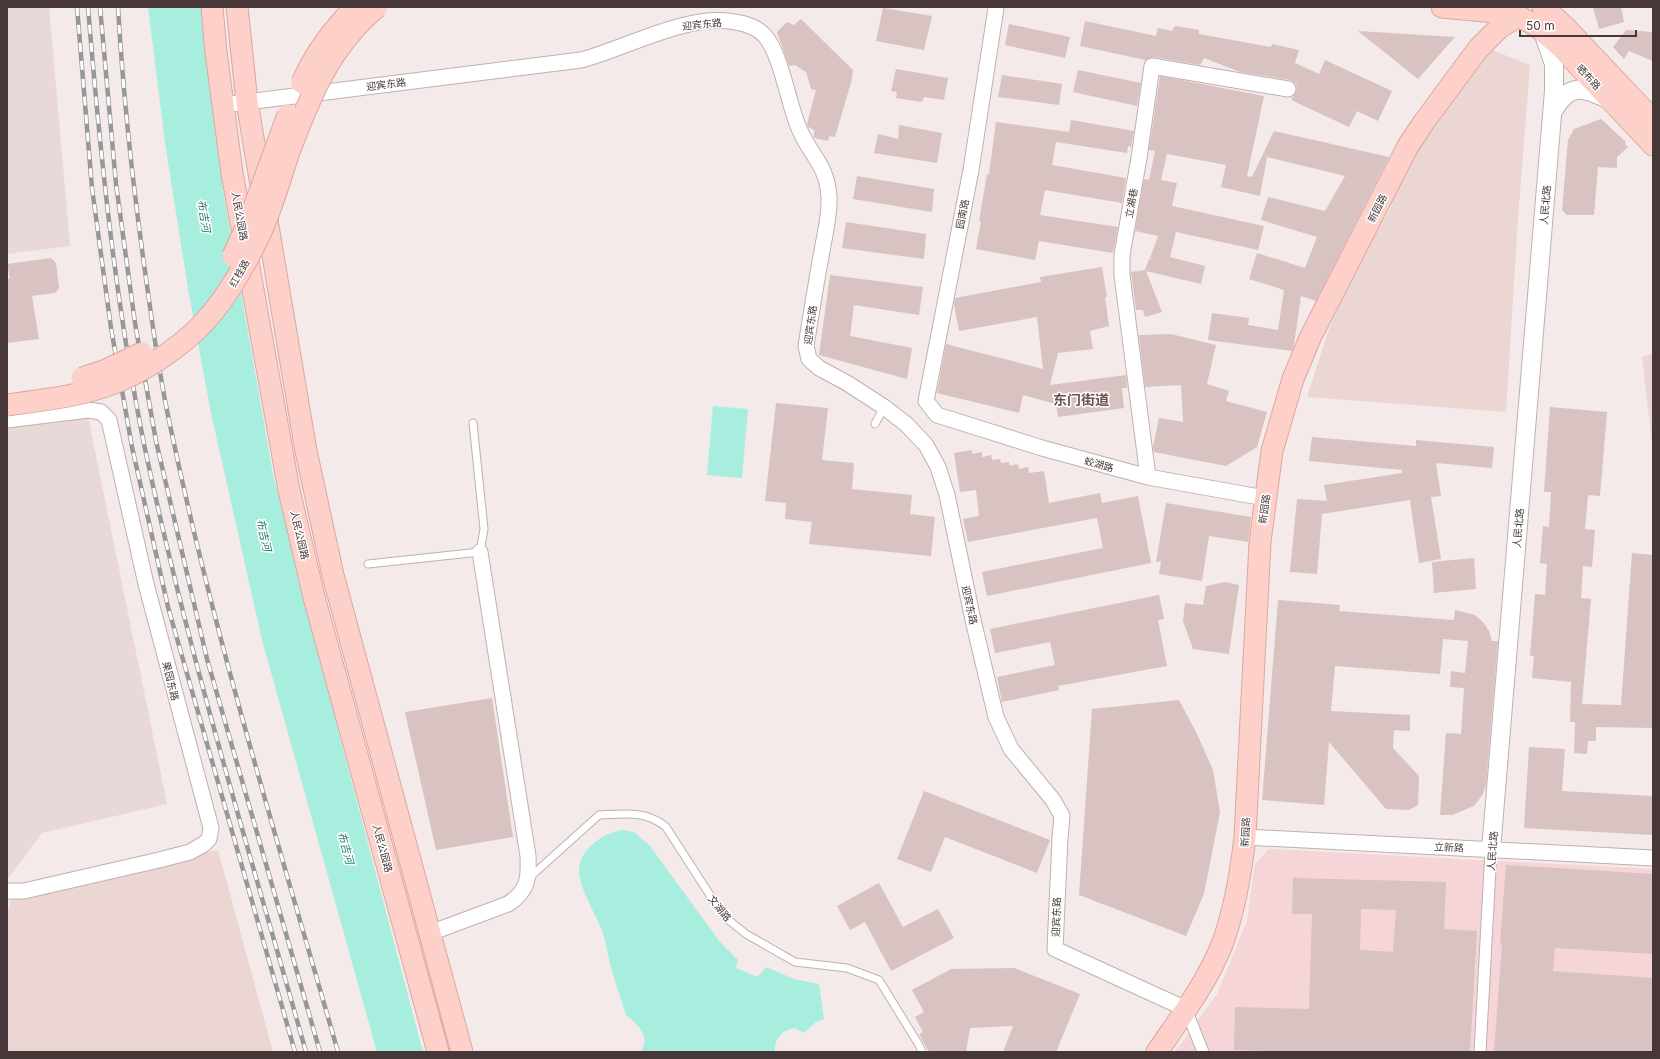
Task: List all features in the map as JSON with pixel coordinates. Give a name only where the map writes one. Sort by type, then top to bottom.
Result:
[{"type":"main road","name":"人民公园路","points":[[212,7],[216,52],[232,173],[290,490],[305,558],[438,1052]]},
{"type":"main road","points":[[237,7],[247,102],[316,502],[333,575],[462,1052]]},
{"type":"main road","name":"红桂路","points":[[7,391],[61,383],[104,371],[128,361],[167,336],[203,303],[220,278],[241,240],[282,131],[306,73],[332,31],[355,7]]},
{"type":"main road","name":"红桂路","points":[[7,405],[69,395],[97,389],[119,381],[167,353],[192,334],[213,313],[230,289],[260,234],[304,112],[321,76],[339,46],[377,7]]},
{"type":"main road","points":[[1442,7],[1538,13]]},
{"type":"main road","name":"晒布路","points":[[1538,13],[1561,47],[1653,145]]},
{"type":"main road","name":"晒布路","points":[[1538,13],[1573,35],[1653,120]]},
{"type":"main road","name":"新园路","points":[[1157,1052],[1208,973],[1223,942],[1241,871],[1245,837],[1258,563],[1272,451],[1293,378],[1310,338],[1408,146],[1424,122],[1478,49],[1499,28],[1538,13]]},
{"type":"street","name":"园南路","points":[[937,415],[926,401],[971,170],[996,8]]},
{"type":"street","name":"人民北路","points":[[1480,1052],[1491,850],[1555,76],[1554,64],[1538,13]]},
{"type":"street","name":"迎宾东路","points":[[223,105],[581,60],[602,55],[674,28],[711,21],[734,21],[750,26],[765,35],[780,68],[798,127],[827,178],[829,210],[806,346],[809,359],[819,368],[847,382],[906,424],[926,445],[938,467],[947,495],[973,620],[996,717],[1011,749],[1053,800],[1062,816],[1055,949],[1186,1009]]},
{"type":"street","name":"立湖巷","points":[[1148,477],[1122,276],[1122,255],[1139,158],[1152,66],[1288,89]]},
{"type":"street","points":[[1553,111],[1560,99],[1568,92],[1578,90],[1589,90],[1610,100]]},
{"type":"street","name":"果园东路","points":[[7,420],[88,410],[101,412],[109,420],[146,584],[211,828],[209,839],[204,844],[190,852],[24,891],[7,891]]},
{"type":"street","name":"蛟湖路","points":[[937,415],[1042,448],[1148,477],[1265,498]]},
{"type":"street","points":[[430,933],[508,904],[518,898],[525,890],[527,879],[528,856],[480,552]]},
{"type":"street","name":"立新路","points":[[1245,837],[1653,858]]},
{"type":"street","points":[[1186,1009],[1203,1052]]},
{"type":"lane","points":[[875,424],[884,407]]},
{"type":"lane","points":[[368,564],[480,552],[484,529],[472,423]]},
{"type":"lane","name":"文湖路","points":[[527,879],[599,815],[634,814],[657,820],[666,827],[714,903],[726,918],[746,934],[795,962],[847,968],[879,980],[922,1052]]},
{"type":"shaded area","points":[[7,7],[49,7],[70,246],[7,254]]},
{"type":"shaded area","points":[[1490,49],[1530,65],[1517,232],[1506,412],[1307,397],[1329,329],[1359,263],[1389,211],[1411,160],[1444,105]]},
{"type":"shaded area","points":[[1653,353],[1653,451],[1642,357]]},
{"type":"shaded area","points":[[87,412],[167,804],[42,833],[7,880],[7,426]]},
{"type":"shaded area","points":[[1269,849],[1653,869],[1653,1052],[1175,1052],[1217,994],[1247,921],[1255,864]]},
{"type":"shaded area","points":[[218,850],[273,1052],[7,1052],[7,917],[11,897]]},
{"type":"water","name":"布吉河","points":[[148,7],[202,7],[207,68],[224,196],[273,474],[342,745],[423,1052],[377,1052],[262,640],[211,413],[188,289],[165,143]]},
{"type":"water","points":[[713,406],[748,409],[742,478],[707,475]]},
{"type":"water","points":[[621,830],[634,832],[650,846],[720,942],[738,960],[736,968],[758,977],[766,967],[794,979],[819,984],[824,1019],[816,1022],[804,1033],[795,1028],[783,1033],[777,1039],[775,1052],[640,1052],[643,1047],[644,1036],[635,1022],[626,1015],[613,975],[603,933],[585,894],[579,871],[580,863],[587,849],[606,835]]},
{"type":"building","points":[[1593,7],[1621,7],[1624,22],[1599,29]]},
{"type":"building","points":[[883,8],[932,16],[924,50],[876,41]]},
{"type":"building","points":[[801,19],[853,70],[852,79],[835,137],[829,136],[828,141],[814,138],[814,130],[808,127],[807,124],[816,90],[811,89],[806,72],[795,65],[789,66],[777,32],[787,22],[794,25]]},
{"type":"building","points":[[1085,21],[1156,36],[1158,28],[1172,31],[1175,26],[1199,30],[1199,34],[1271,47],[1272,44],[1299,50],[1295,63],[1319,74],[1325,60],[1392,91],[1378,121],[1357,111],[1349,127],[1291,100],[1297,90],[1296,84],[1290,80],[1240,72],[1204,58],[1200,65],[1154,57],[1146,60],[1080,46]]},
{"type":"building","points":[[1009,24],[1070,37],[1065,58],[1005,45]]},
{"type":"building","points":[[1626,30],[1653,32],[1653,61],[1629,51],[1624,59],[1613,47]]},
{"type":"building","points":[[1358,31],[1455,37],[1418,79]]},
{"type":"building","points":[[896,69],[948,78],[944,100],[924,97],[922,102],[896,98],[897,92],[891,91]]},
{"type":"building","points":[[1078,70],[1141,83],[1137,106],[1073,92]]},
{"type":"building","points":[[1002,75],[1062,84],[1059,105],[998,97]]},
{"type":"building","points":[[1160,76],[1264,96],[1247,176],[1252,177],[1274,131],[1389,157],[1316,301],[1301,296],[1292,351],[1208,340],[1212,313],[1249,318],[1248,325],[1278,330],[1284,290],[1249,279],[1257,253],[1305,268],[1317,237],[1261,220],[1268,197],[1325,211],[1345,176],[1267,157],[1260,196],[1221,187],[1226,165],[1167,154],[1161,180],[1177,183],[1172,206],[1264,226],[1258,250],[1176,232],[1170,257],[1205,266],[1201,284],[1146,271],[1162,312],[1145,317],[1143,310],[1136,310],[1131,272],[1145,270],[1149,259],[1153,259],[1150,258],[1158,236],[1135,231],[1144,179],[1149,180],[1155,151],[1149,150]]},
{"type":"building","points":[[1601,119],[1626,142],[1625,144],[1628,147],[1617,157],[1617,168],[1598,167],[1594,215],[1567,215],[1562,210],[1568,140],[1574,129]]},
{"type":"building","points":[[1071,120],[1134,131],[1131,147],[1128,146],[1127,153],[1056,142],[1052,165],[1126,178],[1122,203],[1045,190],[1040,215],[1118,227],[1113,253],[1039,241],[1035,260],[976,249],[981,221],[979,221],[987,174],[989,174],[996,122],[1069,132]]},
{"type":"building","points":[[899,125],[942,133],[937,163],[874,153],[878,134],[898,139]]},
{"type":"building","points":[[857,176],[934,189],[932,212],[853,199]]},
{"type":"building","points":[[846,222],[926,234],[924,259],[842,248]]},
{"type":"building","points":[[51,258],[56,263],[59,288],[55,293],[32,296],[39,339],[7,343],[7,279],[10,278],[7,264]]},
{"type":"building","points":[[1102,267],[1107,297],[1105,297],[1109,326],[1090,331],[1093,349],[1058,353],[1050,385],[1126,375],[1127,388],[1122,388],[1124,408],[1058,417],[1056,404],[1023,395],[1019,413],[937,393],[946,344],[1043,369],[1037,317],[959,331],[954,305],[955,298],[1041,282],[1040,277]]},
{"type":"building","points":[[830,275],[923,287],[919,315],[854,305],[850,336],[912,348],[907,379],[819,355]]},
{"type":"building","points":[[1171,334],[1216,345],[1207,384],[1229,391],[1226,401],[1267,412],[1257,447],[1226,466],[1154,452],[1153,447],[1159,418],[1183,422],[1181,385],[1145,387],[1139,335]]},
{"type":"building","points":[[776,403],[828,408],[822,460],[854,463],[852,489],[912,495],[910,514],[935,517],[931,556],[809,544],[812,522],[785,519],[786,503],[765,501]]},
{"type":"building","points":[[1550,407],[1607,412],[1600,496],[1588,495],[1585,529],[1595,530],[1592,567],[1583,566],[1581,598],[1591,599],[1582,704],[1621,705],[1632,553],[1653,555],[1653,728],[1596,727],[1596,741],[1588,741],[1587,754],[1574,753],[1575,722],[1570,722],[1571,682],[1532,678],[1534,656],[1530,656],[1535,594],[1545,595],[1547,564],[1540,563],[1543,526],[1549,527],[1551,492],[1544,492]]},
{"type":"building","points":[[1312,437],[1416,446],[1416,440],[1494,447],[1492,468],[1436,463],[1441,496],[1431,497],[1441,559],[1419,563],[1410,500],[1322,514],[1317,574],[1290,572],[1297,499],[1327,501],[1324,485],[1402,473],[1402,470],[1309,461]]},
{"type":"building","points":[[972,450],[972,454],[982,452],[982,457],[991,455],[992,460],[1000,459],[1001,463],[1009,462],[1010,466],[1018,464],[1019,469],[1028,467],[1029,473],[1044,471],[1049,503],[1100,493],[1102,503],[1138,496],[1151,563],[987,596],[982,572],[1103,548],[1097,518],[968,542],[963,519],[979,516],[976,490],[960,492],[954,453]]},
{"type":"building","points":[[1166,503],[1251,517],[1248,542],[1209,536],[1202,581],[1159,574],[1161,561],[1156,562]]},
{"type":"building","points":[[1474,558],[1476,589],[1434,593],[1432,562]]},
{"type":"building","points":[[1225,582],[1239,585],[1229,654],[1193,649],[1183,621],[1185,603],[1203,605],[1206,586]]},
{"type":"building","points":[[1159,595],[1164,619],[1158,620],[1167,666],[1058,686],[1059,690],[1002,702],[997,677],[1055,665],[1050,642],[995,653],[990,629]]},
{"type":"building","points":[[1278,600],[1340,605],[1339,611],[1454,620],[1455,610],[1475,615],[1483,622],[1489,631],[1492,641],[1498,641],[1486,785],[1483,794],[1474,806],[1452,815],[1440,815],[1446,733],[1461,734],[1464,688],[1450,687],[1451,671],[1465,673],[1468,641],[1443,639],[1440,674],[1335,666],[1331,711],[1410,715],[1410,731],[1394,730],[1393,748],[1419,776],[1418,805],[1409,810],[1386,809],[1329,742],[1324,805],[1262,800]]},
{"type":"building","points":[[492,698],[513,837],[436,850],[405,712]]},
{"type":"building","points":[[1179,700],[1197,734],[1213,770],[1220,812],[1204,894],[1186,936],[1079,895],[1092,709]]},
{"type":"building","points":[[1529,747],[1565,749],[1562,791],[1653,796],[1653,835],[1524,828]]},
{"type":"building","points":[[924,791],[1050,840],[1037,873],[945,837],[931,872],[897,859]]},
{"type":"building","points":[[1506,865],[1653,874],[1653,954],[1555,948],[1553,971],[1653,978],[1653,1052],[1494,1052]]},
{"type":"building","points":[[1293,878],[1446,882],[1444,929],[1477,931],[1470,1052],[1300,1052],[1234,1050],[1235,1007],[1309,1009],[1312,914],[1292,914]],"holes":[[[1361,909],[1396,910],[1393,952],[1360,950]]]},
{"type":"building","points":[[879,883],[903,927],[938,909],[954,938],[891,971],[865,922],[850,930],[837,906]]},
{"type":"building","points":[[1014,968],[1080,994],[1056,1052],[1003,1052],[1013,1026],[970,1028],[966,1052],[929,1052],[919,1034],[923,1032],[915,1017],[924,1012],[912,990],[951,969]]},
{"type":"railway","points":[[77,7],[92,188],[111,328],[132,447],[168,607],[295,1052]]},
{"type":"railway","points":[[88,7],[103,171],[117,281],[144,444],[179,598],[199,674],[306,1052]]},
{"type":"railway","points":[[100,7],[116,184],[135,323],[156,441],[207,659],[320,1052]]},
{"type":"railway","points":[[118,7],[128,136],[153,330],[168,417],[190,516],[229,670],[338,1052]]},
{"type":"district","name":"东门街道","points":[[1081,399]]}]
